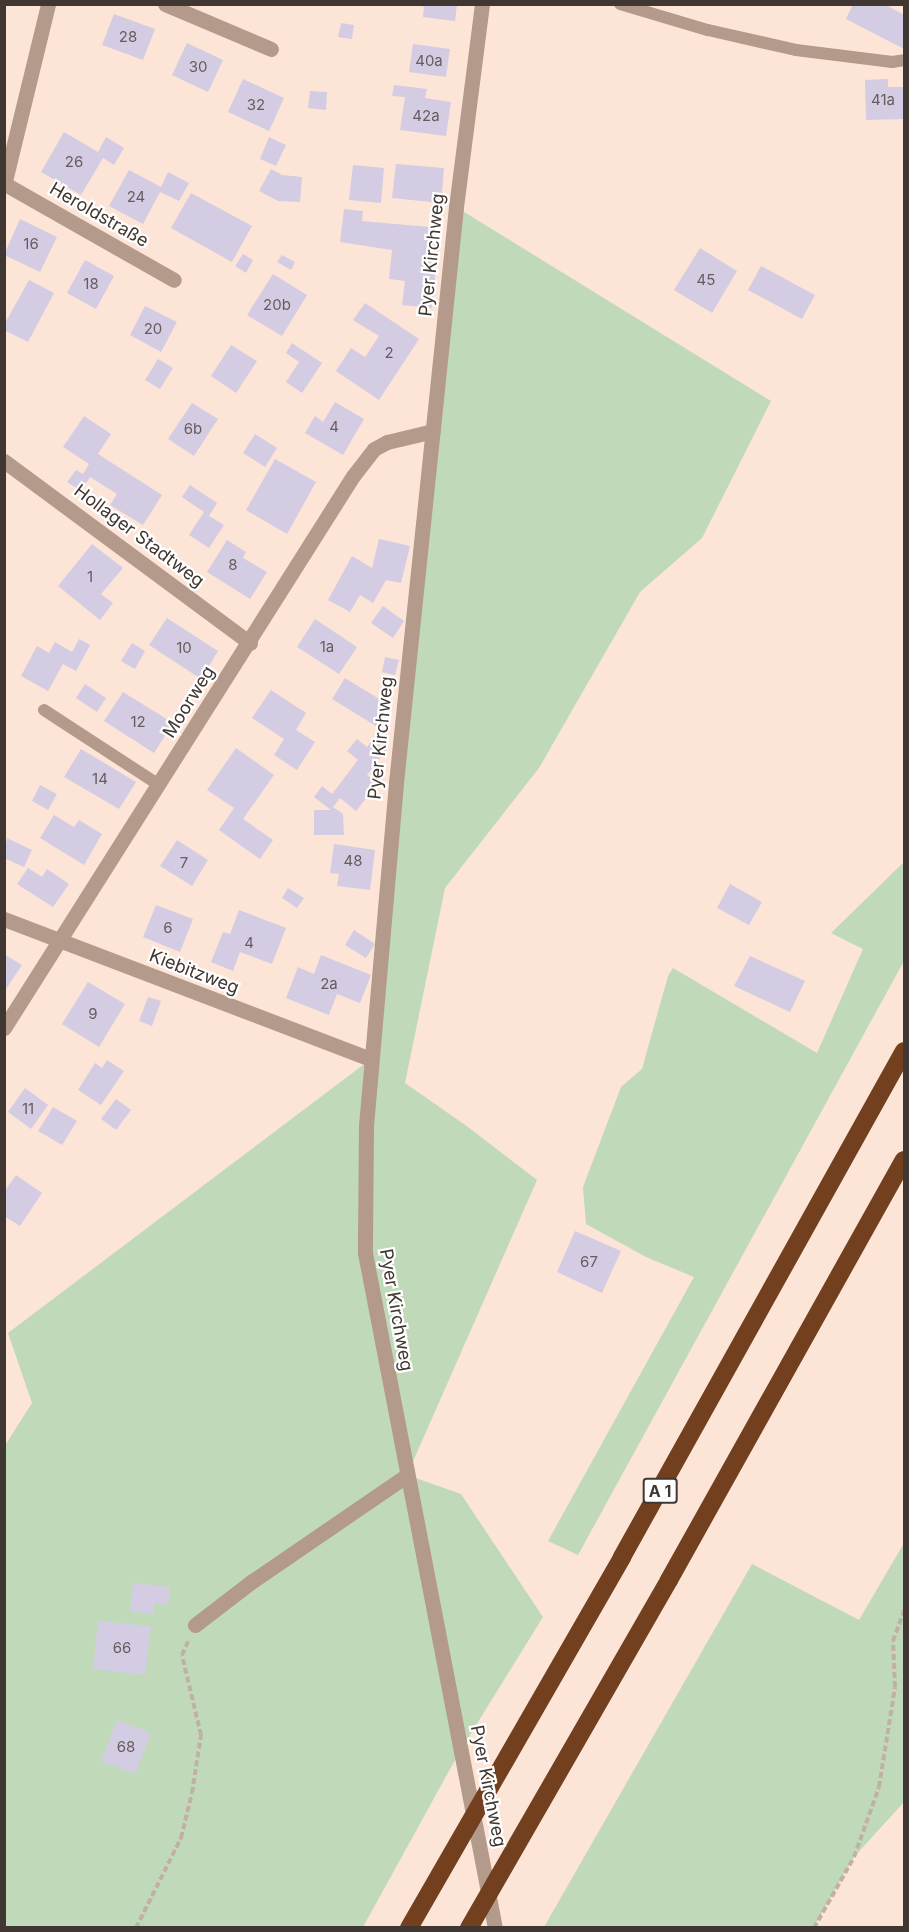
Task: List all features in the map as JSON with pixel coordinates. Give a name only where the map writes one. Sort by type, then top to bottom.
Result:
[{"type":"highway","name":"A 1","points":[[409,1928],[622,1557],[904,1051]]},
{"type":"highway","points":[[470,1928],[669,1580],[904,1160]]},
{"type":"street","name":"Heroldstraße","points":[[48,4],[5,184],[174,280]]},
{"type":"street","points":[[165,4],[271,49]]},
{"type":"street","name":"Pyer Kirchweg","points":[[482,4],[433,431],[371,1059],[366,1126],[365,1253],[495,1928]]},
{"type":"street","name":"Moorweg","points":[[4,1028],[250,643],[320,526],[374,449],[387,442],[433,431]]},
{"type":"street","name":"Hollager Stadtweg","points":[[4,461],[250,643]]},
{"type":"street","name":"Kiebitzweg","points":[[4,919],[59,942],[371,1059]]},
{"type":"street","points":[[195,1625],[251,1582],[407,1475]]},
{"type":"lane","points":[[620,4],[708,30],[796,50],[892,62],[904,60]]},
{"type":"lane","points":[[44,710],[159,785]]},
{"type":"path","points":[[814,1928],[854,1857],[879,1787],[895,1687],[893,1641],[904,1610]]},
{"type":"path","points":[[136,1928],[181,1838],[192,1794],[201,1735],[182,1655],[195,1625]]},
{"type":"green space","points":[[456,207],[771,401],[702,538],[640,592],[539,768],[445,888],[405,1083],[468,1127],[537,1180],[407,1475],[461,1494],[543,1617],[460,1751],[363,1927],[5,1927],[4,1447],[32,1403],[8,1333],[371,1059]]},
{"type":"green space","points":[[904,862],[904,961],[578,1555],[548,1541],[694,1277],[646,1257],[586,1224],[583,1187],[621,1087],[642,1069],[668,976],[673,968],[817,1053],[863,949],[831,933]]},
{"type":"green space","points":[[904,1543],[904,1802],[854,1857],[814,1927],[544,1927],[752,1564],[859,1620]]},
{"type":"building","points":[[419,4],[457,4],[455,21],[423,17],[424,7]]},
{"type":"building","points":[[853,4],[884,4],[904,15],[904,49],[846,19]]},
{"type":"building","points":[[114,14],[155,29],[143,60],[102,45]]},
{"type":"building","points":[[341,23],[354,25],[352,39],[338,37]]},
{"type":"building","points":[[187,43],[223,60],[208,92],[172,75]]},
{"type":"building","points":[[413,44],[450,49],[446,77],[409,72]]},
{"type":"building","points":[[243,79],[284,98],[269,131],[228,112]]},
{"type":"building","points":[[888,79],[888,87],[904,87],[904,119],[866,120],[865,80]]},
{"type":"building","points":[[394,85],[427,89],[425,98],[451,102],[446,136],[400,130],[405,97],[392,96]]},
{"type":"building","points":[[310,91],[327,92],[326,110],[308,108]]},
{"type":"building","points":[[64,132],[98,152],[106,137],[124,148],[114,165],[103,158],[81,195],[41,172]]},
{"type":"building","points":[[269,137],[286,145],[276,166],[260,159]]},
{"type":"building","points":[[396,164],[444,168],[441,203],[392,198]]},
{"type":"building","points":[[353,165],[384,168],[381,203],[349,200]]},
{"type":"building","points":[[271,169],[282,175],[302,177],[300,202],[278,201],[259,191]]},
{"type":"building","points":[[129,170],[161,187],[168,172],[189,183],[179,201],[160,192],[143,224],[109,206]]},
{"type":"building","points":[[191,193],[252,226],[232,262],[171,228]]},
{"type":"building","points":[[344,209],[363,211],[362,221],[440,228],[432,308],[402,305],[405,281],[389,279],[392,250],[340,242]]},
{"type":"building","points":[[20,219],[57,237],[40,272],[4,255]]},
{"type":"building","points":[[700,248],[737,271],[712,313],[674,290]]},
{"type":"building","points":[[243,254],[253,260],[246,273],[235,266]]},
{"type":"building","points":[[282,255],[295,262],[291,270],[277,262]]},
{"type":"building","points":[[85,260],[114,276],[96,309],[67,293]]},
{"type":"building","points":[[761,266],[815,295],[802,319],[748,290]]},
{"type":"building","points":[[273,274],[307,295],[282,336],[247,315]]},
{"type":"building","points":[[29,280],[54,293],[28,342],[4,330],[4,325]]},
{"type":"building","points":[[365,303],[419,339],[379,400],[336,371],[351,348],[365,357],[379,336],[353,320]]},
{"type":"building","points":[[145,306],[177,322],[161,352],[130,335]]},
{"type":"building","points":[[292,343],[322,363],[302,393],[286,382],[299,362],[286,353]]},
{"type":"building","points":[[231,345],[257,361],[236,393],[211,376]]},
{"type":"building","points":[[158,359],[173,368],[160,389],[145,380]]},
{"type":"building","points":[[335,402],[364,419],[343,455],[305,433],[315,416],[323,422]]},
{"type":"building","points":[[192,403],[218,419],[194,456],[168,439]]},
{"type":"building","points":[[84,416],[111,434],[98,454],[162,495],[143,525],[110,505],[117,494],[90,477],[81,491],[67,482],[76,470],[83,474],[89,464],[63,447]]},
{"type":"building","points":[[255,434],[277,448],[265,467],[243,453]]},
{"type":"building","points":[[275,459],[316,482],[287,534],[246,510]]},
{"type":"building","points":[[190,485],[217,503],[209,516],[224,525],[209,548],[189,535],[204,512],[182,497]]},
{"type":"building","points":[[379,539],[410,546],[401,583],[386,580],[373,603],[360,595],[350,612],[328,600],[352,556],[372,568]]},
{"type":"building","points":[[227,540],[246,552],[243,558],[267,572],[250,599],[207,572]]},
{"type":"building","points":[[92,544],[123,568],[101,594],[113,603],[100,620],[58,586]]},
{"type":"building","points":[[383,606],[404,621],[393,638],[371,623]]},
{"type":"building","points":[[167,618],[218,651],[201,679],[149,645]]},
{"type":"building","points":[[315,619],[357,647],[339,674],[297,647]]},
{"type":"building","points":[[79,639],[90,645],[76,671],[63,664],[48,691],[21,676],[37,646],[49,653],[55,642],[72,652]]},
{"type":"building","points":[[132,643],[145,651],[135,669],[121,661]]},
{"type":"building","points":[[385,657],[399,660],[395,675],[382,672]]},
{"type":"building","points":[[345,678],[389,705],[376,726],[332,699]]},
{"type":"building","points":[[85,684],[106,698],[97,712],[76,698]]},
{"type":"building","points":[[271,690],[306,713],[296,730],[315,742],[297,770],[274,755],[284,739],[252,718]]},
{"type":"building","points":[[123,692],[173,723],[154,753],[104,721]]},
{"type":"building","points":[[375,736],[389,747],[367,775],[378,783],[356,811],[340,798],[333,807],[343,814],[344,835],[314,835],[314,810],[331,810],[314,797],[322,786],[332,794],[358,760],[347,751],[357,739],[367,747]]},
{"type":"building","points":[[236,748],[274,775],[243,819],[273,840],[260,859],[219,830],[234,808],[207,790]]},
{"type":"building","points":[[81,749],[136,782],[119,809],[64,777]]},
{"type":"building","points":[[40,785],[57,794],[48,810],[32,801]]},
{"type":"building","points":[[54,815],[74,827],[79,820],[102,834],[84,865],[40,838]]},
{"type":"building","points":[[7,838],[32,850],[24,867],[4,858]]},
{"type":"building","points":[[177,840],[208,860],[192,886],[160,866]]},
{"type":"building","points":[[334,844],[375,850],[370,890],[337,886],[339,874],[330,873]]},
{"type":"building","points":[[28,868],[42,877],[47,869],[69,884],[53,907],[17,884]]},
{"type":"building","points":[[730,884],[762,902],[749,925],[717,908]]},
{"type":"building","points":[[288,888],[304,898],[297,908],[282,898]]},
{"type":"building","points":[[156,905],[193,919],[180,952],[143,937]]},
{"type":"building","points":[[239,910],[286,928],[272,964],[240,952],[233,971],[211,962],[223,932],[230,934]]},
{"type":"building","points":[[354,930],[375,944],[366,958],[345,945]]},
{"type":"building","points":[[4,954],[22,965],[4,992]]},
{"type":"building","points":[[321,955],[371,975],[360,1003],[337,994],[329,1015],[286,998],[298,967],[314,974]]},
{"type":"building","points":[[750,956],[805,981],[790,1012],[734,986]]},
{"type":"building","points":[[88,982],[125,1004],[99,1047],[62,1024]]},
{"type":"building","points":[[148,997],[161,1001],[152,1026],[139,1021]]},
{"type":"building","points":[[107,1060],[124,1071],[101,1105],[78,1090],[95,1063],[102,1068]]},
{"type":"building","points":[[25,1088],[48,1105],[31,1129],[8,1112]]},
{"type":"building","points":[[116,1099],[131,1110],[116,1130],[101,1119]]},
{"type":"building","points":[[53,1107],[77,1121],[62,1145],[38,1131]]},
{"type":"building","points":[[16,1175],[42,1193],[20,1226],[4,1216],[4,1192]]},
{"type":"building","points":[[575,1231],[621,1251],[602,1293],[557,1272]]},
{"type":"building","points":[[133,1583],[170,1587],[168,1605],[154,1603],[153,1614],[130,1611]]},
{"type":"building","points":[[98,1621],[151,1626],[145,1675],[93,1669]]},
{"type":"building","points":[[117,1720],[151,1733],[135,1774],[101,1761]]}]
